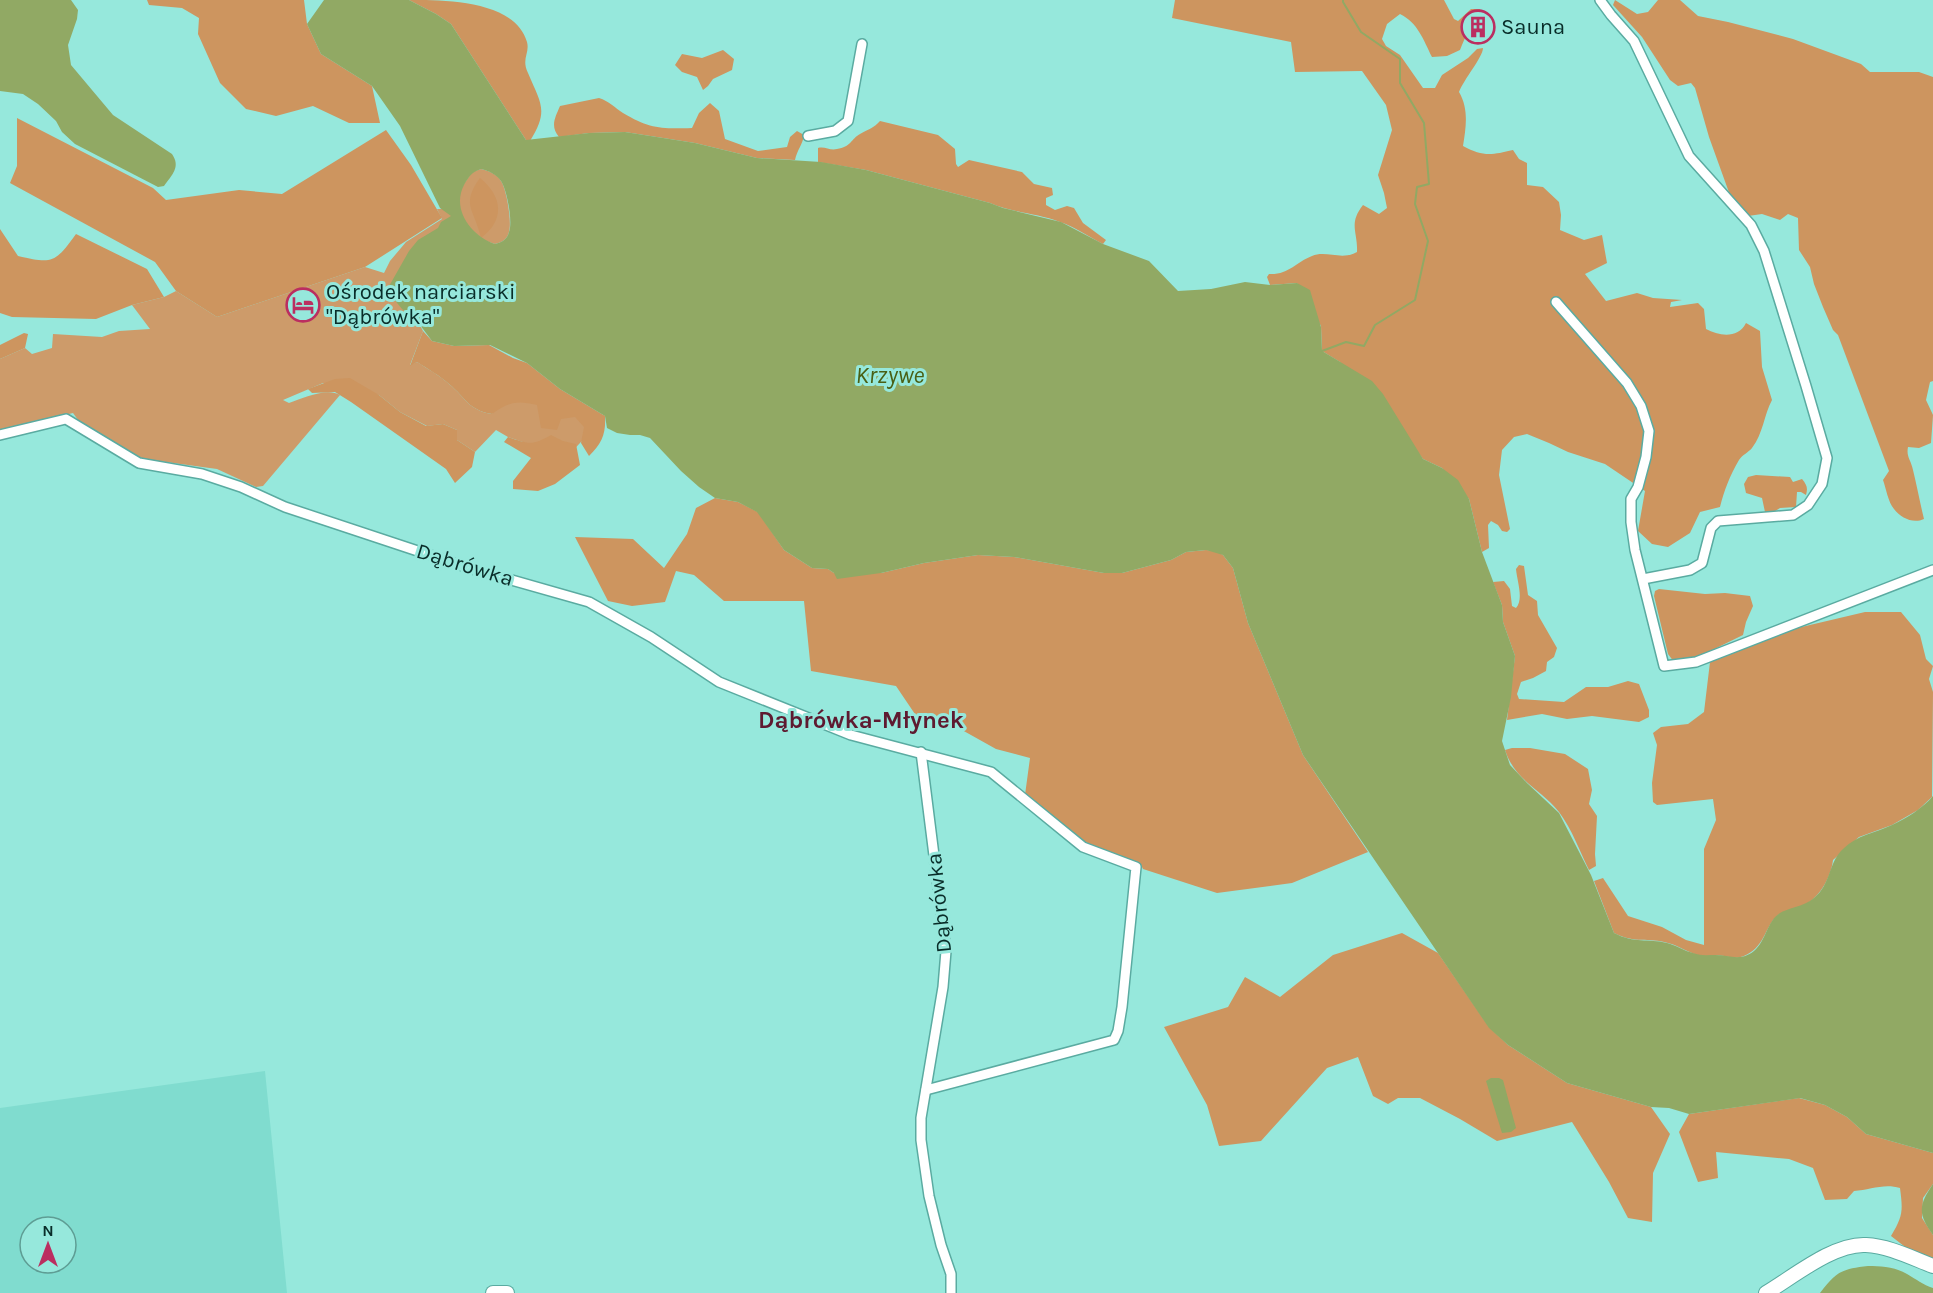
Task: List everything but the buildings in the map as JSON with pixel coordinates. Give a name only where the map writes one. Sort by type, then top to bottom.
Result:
[{"type":"street","points":[[1600,0],[1634,41],[1689,156],[1751,225],[1764,251],[1827,458],[1822,484],[1808,505],[1792,515],[1718,521],[1711,528],[1702,563],[1690,570],[1643,579]]},
{"type":"street","points":[[808,136],[835,131],[848,121],[862,44]]},
{"type":"street","points":[[1556,302],[1627,383],[1641,406],[1649,431],[1647,457],[1638,487],[1631,499],[1630,522],[1664,666],[1696,662],[1933,570]]},
{"type":"street","name":"Dąbrówka","points":[[0,435],[66,419],[139,463],[202,474],[240,487],[285,507],[469,568],[590,602],[651,637],[719,682],[851,735],[991,772],[1083,847],[1136,867],[1122,1007],[1114,1040],[926,1090]]},
{"type":"street","name":"Dąbrówka","points":[[921,752],[946,951],[943,987],[921,1118],[921,1140],[929,1196],[951,1274],[951,1293]]},
{"type":"street","points":[[1766,1293],[1832,1253],[1855,1246],[1876,1246],[1933,1266]]},
{"type":"street","points":[[493,1293],[507,1293]]},
{"type":"shaded area","points":[[147,0],[304,0],[307,24],[321,54],[372,86],[380,123],[349,123],[313,106],[276,116],[246,109],[220,83],[198,34],[199,18],[182,8],[149,5]]},
{"type":"shaded area","points":[[409,0],[477,5],[494,10],[520,28],[528,46],[526,68],[541,107],[540,122],[530,141],[526,140],[451,24]]},
{"type":"shaded area","points":[[1175,0],[1444,0],[1454,19],[1458,21],[1471,9],[1480,9],[1484,16],[1472,27],[1460,50],[1447,56],[1432,57],[1416,27],[1400,14],[1387,24],[1382,39],[1386,46],[1400,55],[1423,88],[1435,88],[1442,75],[1468,58],[1477,49],[1483,48],[1459,92],[1464,105],[1466,125],[1463,146],[1488,154],[1513,150],[1519,159],[1527,163],[1527,185],[1543,187],[1559,202],[1560,230],[1584,240],[1602,235],[1607,263],[1585,274],[1606,301],[1637,293],[1653,298],[1682,300],[1671,302],[1670,307],[1698,303],[1704,309],[1706,329],[1728,335],[1738,332],[1746,323],[1760,331],[1762,367],[1772,400],[1756,443],[1740,458],[1725,489],[1720,507],[1700,512],[1690,533],[1668,547],[1652,544],[1638,531],[1645,491],[1605,464],[1568,452],[1527,434],[1514,437],[1502,450],[1499,475],[1510,529],[1507,532],[1502,531],[1491,521],[1488,525],[1489,548],[1482,552],[1469,499],[1442,468],[1423,459],[1340,362],[1322,351],[1321,326],[1297,283],[1270,285],[1267,277],[1269,274],[1287,270],[1317,254],[1346,256],[1357,252],[1355,223],[1358,212],[1363,205],[1379,214],[1387,208],[1378,175],[1392,130],[1386,105],[1362,71],[1295,72],[1291,42],[1172,18]]},
{"type":"shaded area","points":[[1615,0],[1637,14],[1648,12],[1658,0],[1680,0],[1698,16],[1793,39],[1861,64],[1870,72],[1919,72],[1933,77],[1933,381],[1930,382],[1926,400],[1933,415],[1931,443],[1919,448],[1908,447],[1908,456],[1924,519],[1916,521],[1904,517],[1890,503],[1883,480],[1889,471],[1838,335],[1833,330],[1823,307],[1810,267],[1799,250],[1798,218],[1788,214],[1780,220],[1762,214],[1748,216],[1731,198],[1709,137],[1695,88],[1691,83],[1678,86],[1670,80],[1642,37],[1613,5]]},
{"type":"shaded area","points":[[723,50],[734,59],[732,70],[713,79],[703,90],[697,77],[682,72],[675,65],[682,54],[702,58]]},
{"type":"shaded area","points":[[599,98],[641,122],[656,127],[672,128],[692,128],[699,113],[710,103],[719,111],[725,139],[758,151],[787,147],[790,137],[797,131],[804,135],[795,160],[757,158],[695,143],[625,132],[559,137],[554,126],[560,106]]},
{"type":"shaded area","points":[[17,118],[153,188],[166,200],[239,190],[282,194],[386,130],[411,165],[442,218],[365,267],[217,317],[176,291],[155,262],[10,183],[17,166]]},
{"type":"shaded area","points":[[880,121],[938,135],[955,149],[958,167],[969,160],[1022,172],[1034,184],[1052,188],[1053,195],[1046,198],[1046,205],[1055,210],[1067,206],[1074,208],[1083,223],[1106,240],[1103,244],[1060,222],[1043,217],[866,170],[818,162],[818,148],[845,147]]},
{"type":"shaded area","points":[[481,169],[495,175],[503,185],[509,214],[508,235],[504,240],[495,244],[483,240],[470,228],[406,299],[423,331],[410,365],[417,362],[449,384],[472,406],[484,412],[492,414],[506,379],[605,416],[567,457],[508,437],[496,430],[475,452],[457,440],[457,430],[443,424],[427,426],[400,412],[379,395],[323,383],[283,400],[289,403],[329,392],[340,395],[263,486],[256,487],[217,469],[137,458],[81,424],[73,413],[0,430],[0,359],[25,348],[32,354],[52,348],[53,334],[102,337],[119,331],[150,329],[132,305],[164,297],[176,291],[217,317],[365,267],[384,273],[390,261],[406,242],[442,219],[437,209],[447,209],[472,172]]},
{"type":"shaded area","points":[[480,178],[493,193],[498,208],[494,224],[481,238],[470,201],[474,187]]},
{"type":"shaded area","points":[[0,229],[18,256],[39,260],[58,256],[76,234],[147,269],[164,297],[132,305],[96,319],[12,317],[0,313]]},
{"type":"shaded area","points":[[423,331],[432,341],[454,346],[489,345],[527,363],[560,389],[605,416],[604,433],[597,447],[589,456],[581,443],[584,427],[575,417],[561,419],[557,430],[541,428],[537,405],[513,403],[492,414],[484,412],[472,406],[449,384],[417,362],[410,366]]},
{"type":"shaded area","points":[[24,333],[28,334],[25,348],[0,359],[0,345]]},
{"type":"shaded area","points":[[350,378],[379,395],[400,412],[426,426],[443,424],[457,430],[457,440],[475,452],[472,467],[455,483],[446,469],[351,402],[335,392],[312,393],[308,389],[335,379]]},
{"type":"shaded area","points":[[551,435],[576,444],[580,465],[555,484],[538,491],[513,489],[513,481],[531,458],[504,442],[508,437],[535,442]]},
{"type":"shaded area","points":[[1756,475],[1790,477],[1793,482],[1802,479],[1807,487],[1806,495],[1797,492],[1796,507],[1780,508],[1772,513],[1765,512],[1762,498],[1746,493],[1744,484],[1748,477]]},
{"type":"shaded area","points":[[715,498],[738,502],[758,512],[784,550],[812,568],[828,569],[834,573],[881,573],[924,563],[978,555],[1014,557],[1104,573],[1122,573],[1171,560],[1186,552],[1216,551],[1223,555],[1233,568],[1248,623],[1303,755],[1368,852],[1292,883],[1217,893],[1143,869],[1141,865],[1078,839],[1025,795],[1030,758],[996,749],[962,730],[921,723],[896,686],[811,671],[804,601],[724,601],[694,575],[676,571],[665,602],[632,606],[608,601],[575,537],[633,539],[664,568],[687,534],[696,508]]},
{"type":"shaded area","points":[[1519,565],[1524,566],[1528,595],[1537,601],[1538,615],[1557,648],[1554,657],[1547,662],[1546,671],[1521,682],[1517,694],[1519,699],[1564,702],[1586,687],[1608,687],[1628,681],[1639,684],[1649,710],[1649,717],[1639,722],[1592,716],[1567,719],[1542,714],[1507,720],[1515,656],[1503,622],[1502,605],[1493,582],[1504,581],[1510,589],[1512,606],[1516,608],[1520,600],[1516,569]]},
{"type":"shaded area","points":[[1659,589],[1750,596],[1753,606],[1743,635],[1696,658],[1674,662],[1668,654],[1654,596],[1655,591]]},
{"type":"shaded area","points":[[1865,612],[1901,612],[1920,635],[1926,659],[1933,666],[1929,679],[1933,692],[1932,797],[1918,810],[1892,825],[1859,837],[1833,860],[1830,874],[1818,894],[1807,904],[1778,915],[1756,948],[1746,955],[1738,958],[1702,956],[1668,943],[1628,938],[1614,933],[1594,881],[1603,878],[1628,916],[1662,927],[1686,940],[1704,945],[1704,849],[1716,820],[1713,799],[1657,805],[1653,802],[1652,783],[1657,745],[1653,733],[1661,727],[1688,724],[1704,712],[1710,662],[1793,629]]},
{"type":"shaded area","points":[[1530,748],[1565,754],[1588,769],[1592,790],[1589,804],[1597,816],[1596,866],[1589,870],[1572,833],[1559,812],[1515,770],[1505,750]]},
{"type":"shaded area","points":[[1402,933],[1438,953],[1489,1027],[1508,1045],[1567,1083],[1651,1107],[1670,1134],[1653,1173],[1652,1222],[1628,1218],[1572,1122],[1497,1141],[1420,1098],[1398,1098],[1388,1104],[1373,1096],[1358,1057],[1327,1068],[1261,1141],[1219,1146],[1207,1105],[1164,1027],[1228,1007],[1245,977],[1280,997],[1333,955]]},
{"type":"shaded area","points":[[265,1071],[287,1293],[0,1293],[0,1108]]},
{"type":"shaded area","points":[[1799,1098],[1825,1105],[1847,1117],[1866,1134],[1933,1153],[1933,1184],[1923,1198],[1922,1218],[1933,1235],[1933,1261],[1913,1253],[1891,1236],[1901,1213],[1900,1188],[1877,1187],[1854,1191],[1847,1199],[1825,1200],[1813,1168],[1789,1159],[1716,1152],[1718,1178],[1698,1182],[1679,1132],[1689,1114]]},
{"type":"water","points":[[0,0],[71,0],[78,10],[68,45],[71,65],[113,115],[172,154],[176,167],[164,186],[158,187],[75,144],[62,132],[56,121],[23,94],[0,91]]},
{"type":"water","name":"Krzywe","points":[[324,0],[409,0],[436,14],[451,24],[526,140],[589,133],[625,132],[695,143],[757,158],[821,162],[866,170],[1061,222],[1103,244],[1149,261],[1178,291],[1211,289],[1245,282],[1270,285],[1297,283],[1310,290],[1321,327],[1322,351],[1372,381],[1383,394],[1423,459],[1442,468],[1458,480],[1469,499],[1482,552],[1502,605],[1503,622],[1515,656],[1511,697],[1502,741],[1510,765],[1559,813],[1591,875],[1614,933],[1635,940],[1667,943],[1699,955],[1735,957],[1749,954],[1758,947],[1769,926],[1780,913],[1805,904],[1820,892],[1835,859],[1848,844],[1903,819],[1920,809],[1933,796],[1933,1153],[1866,1134],[1847,1117],[1825,1105],[1800,1098],[1689,1114],[1669,1108],[1651,1107],[1567,1083],[1508,1045],[1489,1028],[1303,755],[1248,623],[1233,568],[1223,555],[1206,550],[1186,552],[1171,560],[1122,573],[1104,573],[1014,557],[978,555],[837,579],[828,569],[812,568],[784,550],[757,512],[738,502],[715,498],[681,471],[650,438],[617,433],[607,428],[605,416],[560,389],[527,363],[490,345],[454,346],[432,341],[417,321],[402,309],[389,293],[388,288],[409,251],[418,240],[438,228],[441,222],[451,216],[440,208],[400,126],[372,86],[321,54],[307,24]],"holes":[[[481,169],[490,172],[501,181],[509,206],[508,235],[504,240],[495,244],[472,228],[466,221],[460,204],[464,185],[471,175]]]},
{"type":"water","points":[[1491,1078],[1503,1080],[1516,1128],[1511,1132],[1502,1133],[1486,1081]]},
{"type":"water","points":[[1933,1184],[1933,1235],[1922,1215],[1922,1204]]},
{"type":"water","points":[[1868,1266],[1888,1267],[1902,1272],[1933,1288],[1933,1293],[1820,1293],[1830,1280],[1845,1270]]},
{"type":"waterway","points":[[1322,351],[1346,342],[1364,346],[1375,325],[1415,300],[1428,241],[1415,204],[1417,187],[1429,184],[1424,123],[1400,83],[1400,59],[1361,32],[1343,0]]},
{"type":"place","name":"Sauna","points":[[1478,27]]},
{"type":"place","name":"Ośrodek narciarski \"Dąbrówka\"","points":[[303,305]]},
{"type":"district","name":"Dąbrówka-Młynek","points":[[861,720]]}]
